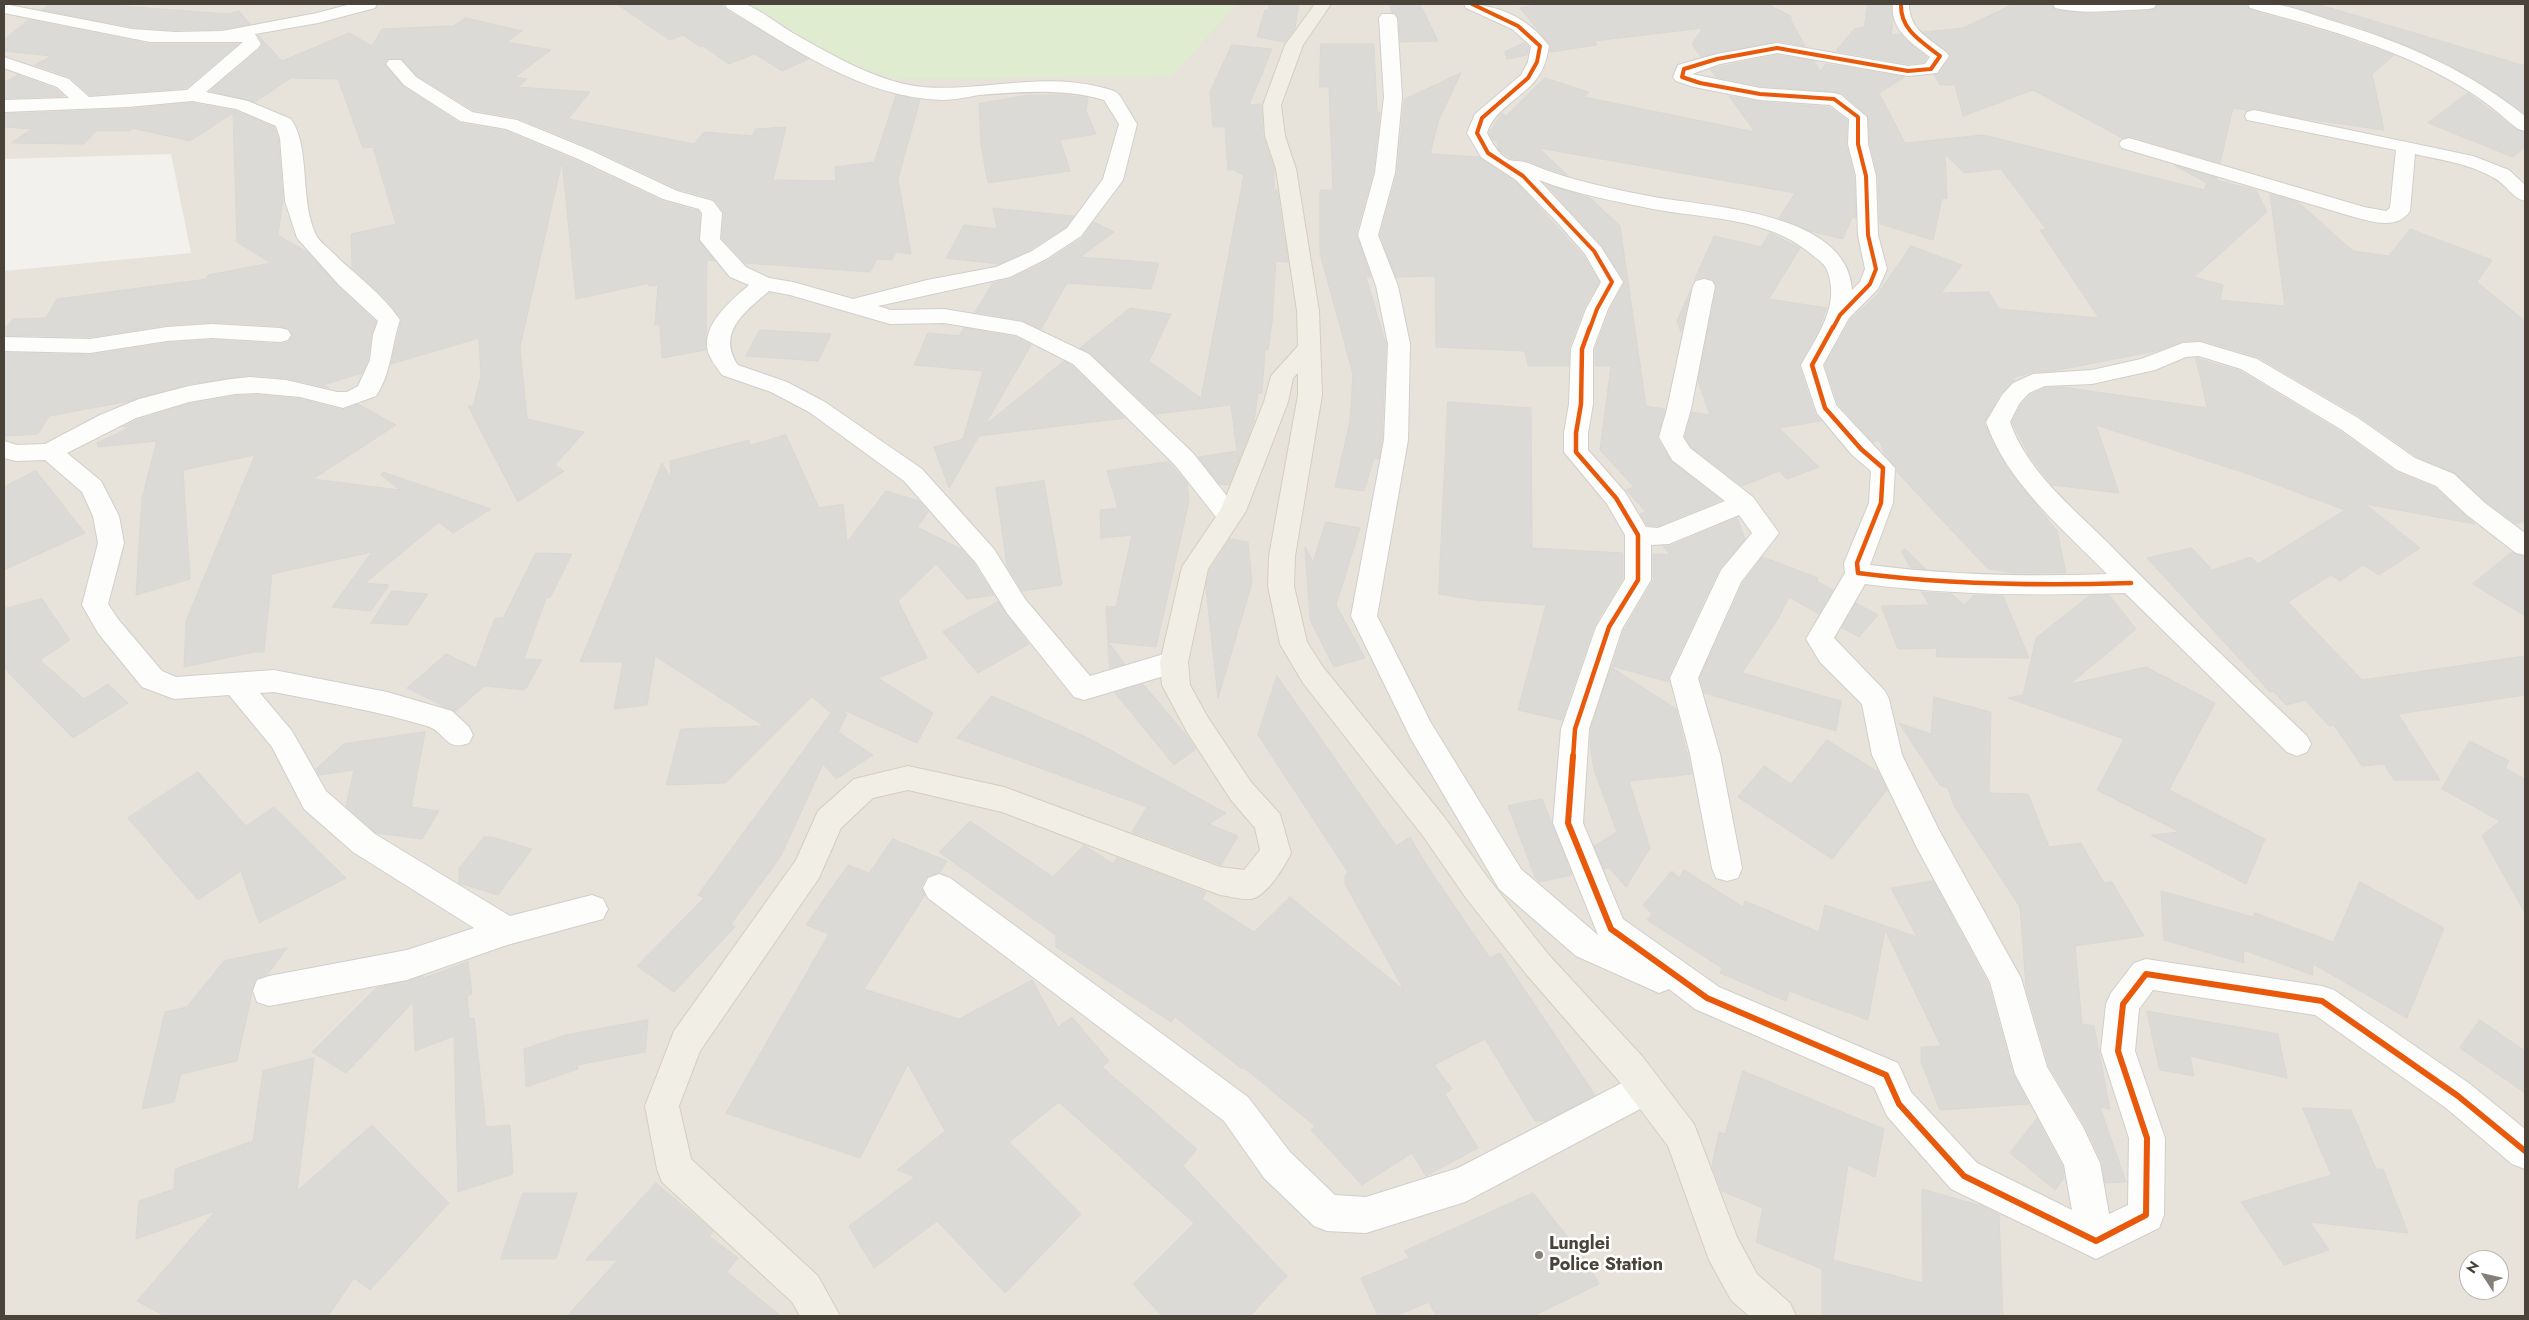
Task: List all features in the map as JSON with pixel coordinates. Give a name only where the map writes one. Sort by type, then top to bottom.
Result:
[{"type":"main road","points":[[1323,4],[1294,45],[1272,105],[1275,136],[1286,168],[1303,265],[1308,311],[1310,395],[1282,556],[1280,586],[1294,644],[1313,675],[1428,819],[1537,964],[1645,1088],[1682,1136],[1722,1247],[1744,1287],[1777,1316]]},
{"type":"main road","points":[[821,1316],[804,1289],[675,1169],[662,1106],[686,1042],[808,868],[829,820],[864,788],[908,778],[955,787],[1004,800],[1220,881],[1250,885],[1276,853],[1269,823],[1241,791],[1197,724],[1176,685],[1174,662],[1196,568],[1229,516],[1276,402],[1282,376],[1308,349]]},
{"type":"street","points":[[202,38],[318,18],[369,4]]},
{"type":"street","points":[[733,4],[859,75],[907,91],[941,94],[1061,86],[1096,90],[1111,96],[1128,124],[1113,180],[1074,232],[1039,255],[1002,272],[927,287],[852,307]]},
{"type":"street","points":[[1472,4],[1517,24],[1532,35],[1540,46],[1537,62],[1528,78],[1482,118],[1476,133],[1488,153],[1524,176],[1565,219],[1594,251],[1612,282],[1597,309],[1582,348],[1581,404],[1576,432],[1576,452],[1616,498],[1638,535],[1638,580],[1609,627],[1575,729],[1568,823],[1610,929],[1707,998]]},
{"type":"street","points":[[1901,4],[1900,17],[1910,33],[1940,56],[1931,69],[1908,71],[1777,48],[1717,60],[1684,70],[1682,77],[1700,83],[1760,94],[1810,99],[1834,99],[1858,117],[1858,144],[1866,176],[1868,235],[1876,269],[1870,284],[1840,315],[1812,365],[1825,408],[1861,449],[1883,468],[1881,503],[1857,563],[1858,573],[1820,639],[1830,654],[1874,699],[1887,755],[1928,839],[2005,978],[2032,1074],[2071,1139],[2082,1163],[2096,1241]]},
{"type":"street","points":[[2060,4],[2083,6],[2148,4]]},
{"type":"street","points":[[2256,4],[2374,39],[2422,60],[2474,86],[2525,125]]},
{"type":"street","points":[[4,8],[151,37],[202,38],[236,36],[250,38],[252,44],[192,95]]},
{"type":"street","points":[[1388,18],[1393,97],[1385,173],[1368,235],[1387,286],[1399,344],[1396,440],[1364,616],[1421,731],[1510,879],[1587,946],[1886,1075],[1899,1104],[1964,1176],[2096,1241]]},
{"type":"street","points":[[4,62],[63,83],[84,102]]},
{"type":"street","points":[[395,64],[410,81],[467,117],[510,124],[583,154],[670,195],[706,205],[712,213],[710,240],[738,272],[764,284],[793,289],[890,317],[944,316],[1022,329],[1082,359],[1184,459],[1229,516]]},
{"type":"street","points":[[4,106],[192,95],[241,105],[284,123],[290,138],[295,201],[307,238],[389,320],[384,335],[381,360],[368,392],[352,400],[331,400],[306,391],[248,385],[176,395],[136,408],[97,424],[50,452],[16,453],[4,449]]},
{"type":"street","points":[[2254,116],[2406,146],[2466,160],[2502,174],[2525,177]]},
{"type":"street","points":[[2128,144],[2361,213],[2389,218],[2400,210],[2406,146]]},
{"type":"street","points":[[1488,153],[1550,180],[1656,204],[1738,216],[1804,239],[1830,259],[1842,282],[1840,315]]},
{"type":"street","points":[[2502,174],[2525,196]]},
{"type":"street","points":[[764,284],[736,309],[718,331],[719,351],[730,370],[778,387],[818,407],[913,475],[985,556],[1016,606],[1084,689],[1174,662]]},
{"type":"street","points":[[1704,286],[1696,314],[1679,409],[1671,437],[1681,454],[1698,470],[1744,503],[1766,533],[1730,577],[1684,678],[1705,754],[1727,868]]},
{"type":"street","points":[[4,344],[90,346],[167,334],[212,332],[280,335]]},
{"type":"street","points":[[2297,744],[2131,583],[2040,490],[2006,445],[1998,422],[2010,400],[2021,388],[2042,379],[2092,377],[2147,365],[2183,350],[2208,351],[2248,364],[2350,424],[2406,464],[2445,480],[2476,509],[2525,546]]},
{"type":"street","points":[[50,452],[92,487],[106,516],[111,543],[96,595],[95,606],[133,658],[152,679],[174,688],[274,681],[388,703],[442,719],[459,735]]},
{"type":"street","points":[[1638,535],[1660,537],[1744,503]]},
{"type":"street","points":[[1858,573],[1957,585],[2047,587],[2131,583]]},
{"type":"street","points":[[236,684],[282,740],[315,800],[364,843],[507,931]]},
{"type":"street","points":[[939,888],[1236,1109],[1277,1166],[1327,1212],[1366,1215],[1465,1184],[1645,1088]]},
{"type":"street","points":[[269,991],[406,966],[507,931],[592,909]]},
{"type":"street","points":[[2096,1241],[2146,1215],[2147,1138],[2118,1051],[2123,1004],[2146,974],[2322,1001],[2458,1096],[2525,1151]]},
{"type":"shaded area","points":[[4,4],[2525,4],[2525,1316],[4,1316],[4,271],[191,253],[171,154],[4,159]]},
{"type":"green space","points":[[743,4],[1237,4],[1172,76],[893,79],[825,53]]},
{"type":"building","points":[[50,4],[94,4],[228,14],[239,11],[250,24],[222,29],[175,30],[132,27],[42,10]]},
{"type":"building","points":[[617,4],[721,4],[726,10],[809,59],[782,71],[755,54],[729,64],[683,35],[670,40]]},
{"type":"building","points":[[1270,4],[1299,4],[1295,28],[1285,42],[1257,37],[1265,10],[1268,10]]},
{"type":"building","points":[[1390,4],[1420,4],[1438,41],[1400,42],[1399,18],[1392,12]]},
{"type":"building","points":[[1543,4],[1767,4],[1791,16],[1791,21],[1805,46],[1777,41],[1701,57],[1692,44],[1703,28],[1594,41],[1597,45],[1550,52],[1550,45],[1520,8]]},
{"type":"building","points":[[1868,4],[1891,4],[1893,22],[1891,35],[1901,34],[1927,57],[1924,62],[1908,64],[1836,51],[1854,29],[1864,27]]},
{"type":"building","points":[[2014,4],[2051,4],[2055,10],[2090,14],[2148,11],[2156,9],[2158,4],[2246,4],[2250,10],[2336,35],[2394,55],[2372,74],[2384,130],[2300,118],[2254,108],[2247,110],[2233,108],[2220,163],[2130,136],[2122,138],[2033,90],[1963,116],[1955,85],[1940,85],[1934,75],[1939,74],[1950,55],[1923,32],[1963,28]]},
{"type":"building","points":[[2283,4],[2317,4],[2525,66],[2525,114],[2483,84],[2436,58],[2362,28]]},
{"type":"building","points":[[466,18],[522,31],[507,42],[551,50],[515,77],[527,79],[518,87],[590,92],[568,119],[694,144],[704,132],[753,136],[755,129],[786,127],[773,180],[836,181],[835,167],[874,162],[896,95],[920,100],[898,179],[911,254],[896,252],[892,260],[877,259],[870,272],[745,263],[722,238],[724,213],[714,199],[678,189],[591,148],[518,118],[473,110],[417,76],[402,59],[388,59],[385,65],[403,86],[459,123],[505,131],[575,160],[662,201],[698,211],[700,214],[699,241],[715,261],[707,260],[706,350],[662,358],[660,325],[655,325],[658,285],[649,286],[649,283],[576,299],[562,161],[520,347],[527,419],[584,432],[555,465],[564,471],[518,502],[468,406],[473,407],[481,376],[479,338],[391,364],[402,319],[387,300],[352,268],[351,234],[396,224],[373,147],[363,148],[338,79],[291,78],[255,102],[210,91],[260,49],[263,44],[258,35],[282,61],[349,33],[372,46],[382,29],[453,26]]},
{"type":"building","points":[[29,20],[150,44],[238,44],[186,88],[90,95],[70,77],[35,65],[52,56],[4,51],[4,40]]},
{"type":"building","points":[[1524,43],[1529,47],[1527,55],[1507,59],[1505,52]]},
{"type":"building","points":[[1321,44],[1374,44],[1377,113],[1380,112],[1373,173],[1356,234],[1371,277],[1366,277],[1386,344],[1382,440],[1379,459],[1374,458],[1364,491],[1335,487],[1350,421],[1353,374],[1320,253],[1320,190],[1333,190],[1329,87],[1320,87]]},
{"type":"building","points":[[1232,45],[1272,49],[1249,105],[1261,104],[1263,136],[1274,169],[1274,189],[1277,190],[1288,262],[1276,261],[1272,323],[1268,350],[1265,349],[1262,393],[1258,393],[1254,421],[1229,485],[1219,484],[1198,457],[1237,451],[1231,405],[1155,414],[1090,353],[1080,348],[1130,308],[1171,314],[1149,361],[1201,398],[1244,175],[1236,172],[1236,170],[1228,170],[1225,127],[1213,127],[1210,92]]},
{"type":"building","points":[[1777,55],[1814,61],[1820,71],[1826,64],[1905,77],[1879,93],[1905,143],[1983,135],[2204,190],[2207,183],[2174,165],[2217,178],[2216,180],[2256,190],[2267,212],[2194,277],[2223,285],[2220,300],[2285,306],[2270,194],[2298,202],[2353,251],[2389,256],[2410,229],[2492,260],[2477,282],[2525,321],[2525,521],[2516,524],[2486,502],[2455,473],[2416,456],[2359,416],[2258,357],[2201,340],[2183,341],[2156,351],[2053,371],[2033,372],[2008,379],[2015,380],[2000,394],[1984,423],[2006,466],[2057,531],[2066,573],[2017,573],[1988,569],[1897,472],[1896,467],[1886,456],[1879,440],[1873,442],[1838,404],[1825,365],[1851,319],[1877,295],[1911,246],[1962,265],[1941,293],[1989,292],[1999,309],[2099,318],[2040,230],[2046,229],[2001,169],[1964,173],[1945,154],[1947,199],[1942,198],[1933,240],[1880,224],[1878,176],[1870,144],[1868,116],[1842,93],[1760,86],[1716,77],[1710,69]]},
{"type":"building","points":[[1461,73],[1439,119],[1430,154],[1479,157],[1515,181],[1583,255],[1599,282],[1584,308],[1569,348],[1569,366],[1528,366],[1525,351],[1436,347],[1435,276],[1396,277],[1380,235],[1397,174],[1404,100]]},
{"type":"building","points":[[18,75],[56,89],[64,96],[4,98],[4,83]]},
{"type":"building","points":[[1545,78],[1589,92],[1584,97],[1755,132],[1729,96],[1760,102],[1829,107],[1847,120],[1846,144],[1854,176],[1856,218],[1852,217],[1843,239],[1810,231],[1779,218],[1795,193],[1539,148],[1567,175],[1527,161],[1511,158],[1499,150],[1497,141],[1493,140],[1489,133],[1502,113],[1506,116]]},
{"type":"building","points":[[2468,93],[2517,130],[2525,133],[2525,147],[2513,157],[2428,123]]},
{"type":"building","points":[[1029,95],[1065,95],[1088,98],[1086,111],[1096,134],[1060,140],[1070,171],[988,183],[981,145],[979,104]]},
{"type":"building","points":[[192,103],[235,111],[274,127],[278,138],[283,199],[278,235],[307,252],[338,286],[376,322],[371,335],[368,359],[362,373],[323,385],[329,388],[286,378],[250,375],[189,384],[130,401],[49,416],[38,434],[4,436],[4,353],[90,355],[167,343],[212,340],[280,344],[288,342],[293,336],[290,329],[280,326],[212,322],[167,325],[90,337],[4,335],[4,330],[13,319],[46,318],[57,299],[207,279],[208,275],[271,263],[237,242],[233,113],[190,141],[132,128],[130,131],[96,131],[84,144],[11,143],[32,129],[4,127],[4,114],[128,109]]},
{"type":"building","points":[[1546,184],[1590,198],[1620,226],[1646,406],[1665,409],[1657,438],[1671,461],[1721,500],[1658,526],[1647,525],[1640,514],[1646,512],[1626,490],[1634,487],[1600,450],[1611,366],[1595,366],[1595,349],[1610,310],[1625,281],[1602,246]]},
{"type":"building","points":[[993,208],[1074,216],[1066,227],[1031,249],[999,264],[946,258],[964,225],[997,229]]},
{"type":"building","points":[[1094,222],[1114,232],[1080,257],[1159,263],[1151,289],[1067,283],[1041,329],[1022,320],[975,312],[993,283],[1011,279],[1047,261],[1082,238]]},
{"type":"building","points":[[1770,233],[1800,248],[1769,299],[1827,308],[1818,331],[1799,366],[1815,414],[1821,421],[1779,428],[1819,467],[1787,479],[1779,471],[1742,486],[1691,447],[1685,437],[1692,412],[1710,415],[1698,381],[1717,286],[1712,279],[1704,277],[1695,279],[1714,236],[1761,247]]},
{"type":"building","points":[[1690,292],[1681,332],[1677,321]]},
{"type":"building","points":[[964,328],[1015,337],[1031,345],[985,425],[1064,361],[1072,366],[1125,418],[979,436],[949,488],[934,447],[963,439],[983,371],[914,365],[928,333],[959,336]]},
{"type":"building","points":[[760,330],[831,334],[818,361],[746,356]]},
{"type":"building","points":[[2196,358],[2240,371],[2341,432],[2396,472],[2435,488],[2475,524],[2365,504],[2420,548],[2379,575],[2363,565],[2340,581],[2331,575],[2288,602],[2362,680],[2525,656],[2525,695],[2398,714],[2440,780],[2394,780],[2384,764],[2362,766],[2334,725],[2329,726],[2305,700],[2286,705],[2273,691],[2270,692],[2147,558],[2192,548],[2212,570],[2251,557],[2258,564],[2345,510],[2248,474],[2096,425],[2119,493],[2052,485],[2029,455],[2012,422],[2021,405],[2030,395],[2045,388],[2062,387],[2207,408]]},
{"type":"building","points":[[257,395],[300,399],[343,410],[358,404],[396,425],[313,479],[400,490],[381,475],[383,472],[491,509],[453,533],[439,522],[365,583],[389,585],[371,611],[332,607],[372,552],[272,574],[264,652],[254,652],[184,667],[186,621],[255,455],[183,470],[190,579],[136,595],[142,498],[157,441],[98,447],[97,443],[133,426],[123,427],[137,420],[189,404],[235,396]]},
{"type":"building","points":[[1448,402],[1531,408],[1532,548],[1623,553],[1623,578],[1594,626],[1562,720],[1518,710],[1546,605],[1475,600],[1439,594]]},
{"type":"building","points":[[786,435],[819,508],[843,504],[847,542],[886,491],[919,501],[928,512],[917,527],[961,549],[974,564],[994,595],[967,599],[936,564],[898,601],[927,658],[878,678],[933,713],[917,743],[844,710],[843,712],[847,714],[838,732],[873,755],[836,779],[823,764],[781,856],[731,924],[735,927],[674,992],[637,966],[704,898],[698,895],[831,713],[812,697],[726,783],[666,785],[681,729],[764,726],[655,656],[647,705],[614,709],[623,662],[580,662],[662,463],[671,479],[670,461],[749,440],[750,445]]},
{"type":"building","points":[[1169,462],[1187,483],[1189,501],[1156,647],[1108,642],[1106,606],[1116,607],[1132,535],[1101,538],[1100,510],[1118,508],[1107,471]]},
{"type":"building","points":[[36,471],[85,533],[4,570],[4,487]]},
{"type":"building","points":[[1044,481],[1062,585],[1022,591],[1007,566],[996,488]]},
{"type":"building","points":[[1737,518],[1745,539],[1719,569],[1668,677],[1669,682],[1612,666],[1624,630],[1653,581],[1653,554],[1670,555],[1663,546],[1670,546]]},
{"type":"building","points":[[1326,522],[1360,528],[1336,605],[1365,658],[1334,667],[1310,620],[1305,547],[1313,562]]},
{"type":"building","points":[[1230,539],[1248,542],[1252,583],[1218,698],[1206,587],[1210,570]]},
{"type":"building","points":[[1905,549],[1926,569],[1910,567],[1902,552]]},
{"type":"building","points":[[2512,552],[2525,557],[2525,616],[2473,584]]},
{"type":"building","points":[[536,553],[572,554],[550,598],[546,598],[524,659],[542,660],[525,690],[484,686],[455,712],[407,688],[446,654],[476,668],[495,618],[503,618]]},
{"type":"building","points":[[1763,557],[1818,578],[1817,581],[1833,590],[1819,614],[1789,597],[1779,617],[1742,673],[1841,701],[1836,731],[1704,693],[1700,678],[1743,583]]},
{"type":"building","points":[[392,591],[428,594],[407,625],[371,623]]},
{"type":"building","points":[[1922,592],[1952,594],[1964,605],[1974,595],[2003,596],[2029,658],[1936,657],[1937,648],[1898,649],[1881,606],[1929,605]]},
{"type":"building","points":[[2109,595],[2136,629],[2070,684],[2146,667],[2215,703],[2169,790],[2265,839],[2246,884],[2151,835],[2180,832],[2097,790],[2124,739],[2008,698],[2023,695],[2036,638],[2089,596]]},
{"type":"building","points":[[42,599],[70,640],[40,660],[84,699],[108,684],[128,703],[73,738],[4,668],[4,609]]},
{"type":"building","points":[[998,602],[1029,644],[978,673],[943,632]]},
{"type":"building","points":[[1856,603],[1878,615],[1859,637],[1842,628]]},
{"type":"building","points":[[1108,642],[1125,664],[1110,668]]},
{"type":"building","points":[[1611,667],[1676,709],[1692,774],[1629,781],[1650,848],[1626,887],[1609,868],[1604,869],[1594,846],[1617,832],[1594,770],[1590,745],[1591,729]]},
{"type":"building","points":[[1277,676],[1396,846],[1410,837],[1427,866],[1490,958],[1500,953],[1595,1095],[1545,1121],[1535,1121],[1485,1039],[1434,1065],[1452,1089],[1445,1094],[1478,1148],[1426,1176],[1412,1153],[1362,1185],[1311,1130],[1315,1126],[1243,1067],[1242,1069],[1175,1017],[1171,1022],[1056,947],[1056,935],[939,852],[970,821],[1053,877],[1084,845],[1113,864],[1117,858],[1206,892],[1202,899],[1254,932],[1290,897],[1404,990],[1345,884],[1345,875],[1348,872],[1258,735]]},
{"type":"building","points":[[1143,684],[1196,749],[1174,765],[1115,693]]},
{"type":"building","points":[[992,696],[1088,738],[1226,813],[1209,824],[1238,836],[1221,865],[1132,832],[1147,807],[957,738]]},
{"type":"building","points":[[1934,697],[1991,712],[1989,793],[2028,794],[2049,847],[2081,843],[2104,883],[2112,882],[2144,936],[2075,946],[2082,1024],[2094,1026],[2110,1109],[2100,1107],[2126,1182],[2105,1183],[2102,1162],[2085,1126],[2049,1066],[2026,987],[2020,907],[1954,806],[1948,788],[1940,785],[1899,723],[1931,734]]},
{"type":"building","points":[[425,732],[411,807],[439,811],[422,839],[376,833],[346,806],[354,770],[319,775],[316,769],[344,744]]},
{"type":"building","points":[[1827,740],[1878,772],[1887,790],[1832,859],[1738,797],[1764,766],[1791,784]]},
{"type":"building","points":[[2470,741],[2509,761],[2505,768],[2525,779],[2525,913],[2482,836],[2500,821],[2442,789]]},
{"type":"building","points":[[198,772],[246,826],[274,807],[346,878],[259,923],[241,871],[198,900],[128,818]]},
{"type":"building","points":[[1542,799],[1572,875],[1539,882],[1536,879],[1508,806]]},
{"type":"building","points":[[484,837],[492,837],[532,849],[498,895],[459,883],[459,869]]},
{"type":"building","points":[[893,839],[947,861],[940,872],[926,877],[921,887],[925,895],[864,989],[959,1019],[1032,980],[1058,1027],[1072,1017],[1109,1061],[1102,1067],[1197,1149],[1183,1166],[1287,1276],[1250,1316],[1162,1316],[1133,1284],[1194,1223],[1059,1102],[1009,1142],[1081,1214],[1005,1293],[937,1221],[874,1268],[849,1226],[915,1177],[897,1170],[945,1131],[908,1064],[860,1158],[726,1113],[829,934],[806,925],[848,865],[869,873]]},
{"type":"building","points":[[1684,870],[1743,907],[1745,901],[1819,932],[1825,905],[1917,937],[1891,888],[1933,881],[1988,983],[2013,1074],[2029,1104],[1940,1110],[1921,1062],[1921,1047],[1941,1046],[1885,930],[1868,1020],[1789,991],[1786,1001],[1720,973],[1722,968],[1647,920],[1652,914],[1643,905],[1672,871],[1679,878]]},
{"type":"building","points":[[2360,882],[2444,928],[2407,1018],[2313,964],[2313,975],[2243,950],[2244,963],[2164,940],[2161,891],[2253,917],[2255,913],[2333,942]]},
{"type":"building","points":[[287,948],[267,975],[255,979],[237,1061],[181,1074],[174,1102],[142,1109],[165,1012],[187,1007],[224,961]]},
{"type":"building","points":[[468,962],[472,994],[467,996],[469,1018],[474,1018],[486,1127],[510,1125],[513,1174],[458,1192],[454,1036],[415,1051],[413,1002],[346,1073],[312,1052],[376,988],[423,976],[423,978]]},
{"type":"building","points":[[2147,1011],[2278,1034],[2287,1078],[2190,1056],[2194,1076],[2160,1070]]},
{"type":"building","points":[[648,1020],[645,1052],[577,1065],[578,1069],[526,1087],[524,1049],[566,1035]]},
{"type":"building","points":[[2480,1020],[2525,1051],[2525,1093],[2460,1048]]},
{"type":"building","points":[[314,1058],[297,1191],[372,1125],[449,1203],[370,1290],[354,1278],[328,1316],[165,1316],[137,1301],[215,1211],[136,1239],[139,1201],[174,1189],[175,1169],[253,1141],[263,1071]]},
{"type":"building","points":[[1743,1071],[1884,1129],[1875,1177],[1848,1165],[1833,1260],[1923,1283],[1922,1189],[1982,1206],[1999,1214],[2003,1316],[1822,1316],[1822,1269],[1756,1242],[1763,1208],[1722,1191],[1712,1166],[1719,1132],[1725,1134]]},
{"type":"building","points":[[2303,1108],[2351,1110],[2376,1169],[2383,1169],[2408,1233],[2310,1222],[2329,1250],[2284,1265],[2241,1202],[2331,1175]]},
{"type":"building","points":[[2037,1119],[2062,1166],[2064,1178],[2055,1190],[2010,1153]]},
{"type":"building","points":[[656,1183],[713,1231],[709,1236],[738,1258],[727,1272],[781,1316],[567,1316],[618,1260],[586,1260]]},
{"type":"building","points":[[523,1193],[577,1193],[556,1259],[501,1259]]},
{"type":"building","points":[[1533,1193],[1574,1245],[1577,1243],[1599,1284],[1533,1316],[1436,1316],[1429,1302],[1395,1316],[1378,1316],[1361,1278],[1409,1258],[1405,1251]]},
{"type":"cycle path","points":[[1472,4],[1518,26],[1534,38],[1540,46],[1537,62],[1528,78],[1482,118],[1477,133],[1488,153],[1523,176],[1594,251],[1612,282],[1597,309],[1582,349],[1581,404],[1576,433],[1576,452],[1616,498],[1638,535],[1638,580],[1609,627],[1575,729],[1568,823],[1611,929],[1707,998],[1886,1075],[1899,1104],[1964,1176],[2096,1241],[2146,1215],[2147,1138],[2118,1051],[2123,1004],[2146,974],[2322,1001],[2458,1096],[2525,1151]]},
{"type":"cycle path","points":[[1901,4],[1901,13],[1907,28],[1940,56],[1931,69],[1908,71],[1777,48],[1717,59],[1684,69],[1682,77],[1700,83],[1760,94],[1810,99],[1834,99],[1858,117],[1858,144],[1866,176],[1868,235],[1876,269],[1870,284],[1840,315],[1812,365],[1825,408],[1861,449],[1883,468],[1881,503],[1857,563],[1858,573],[1892,578],[1994,585],[2131,583]]},
{"type":"place","name":"Lunglei Police Station","points":[[1539,1255]]}]
